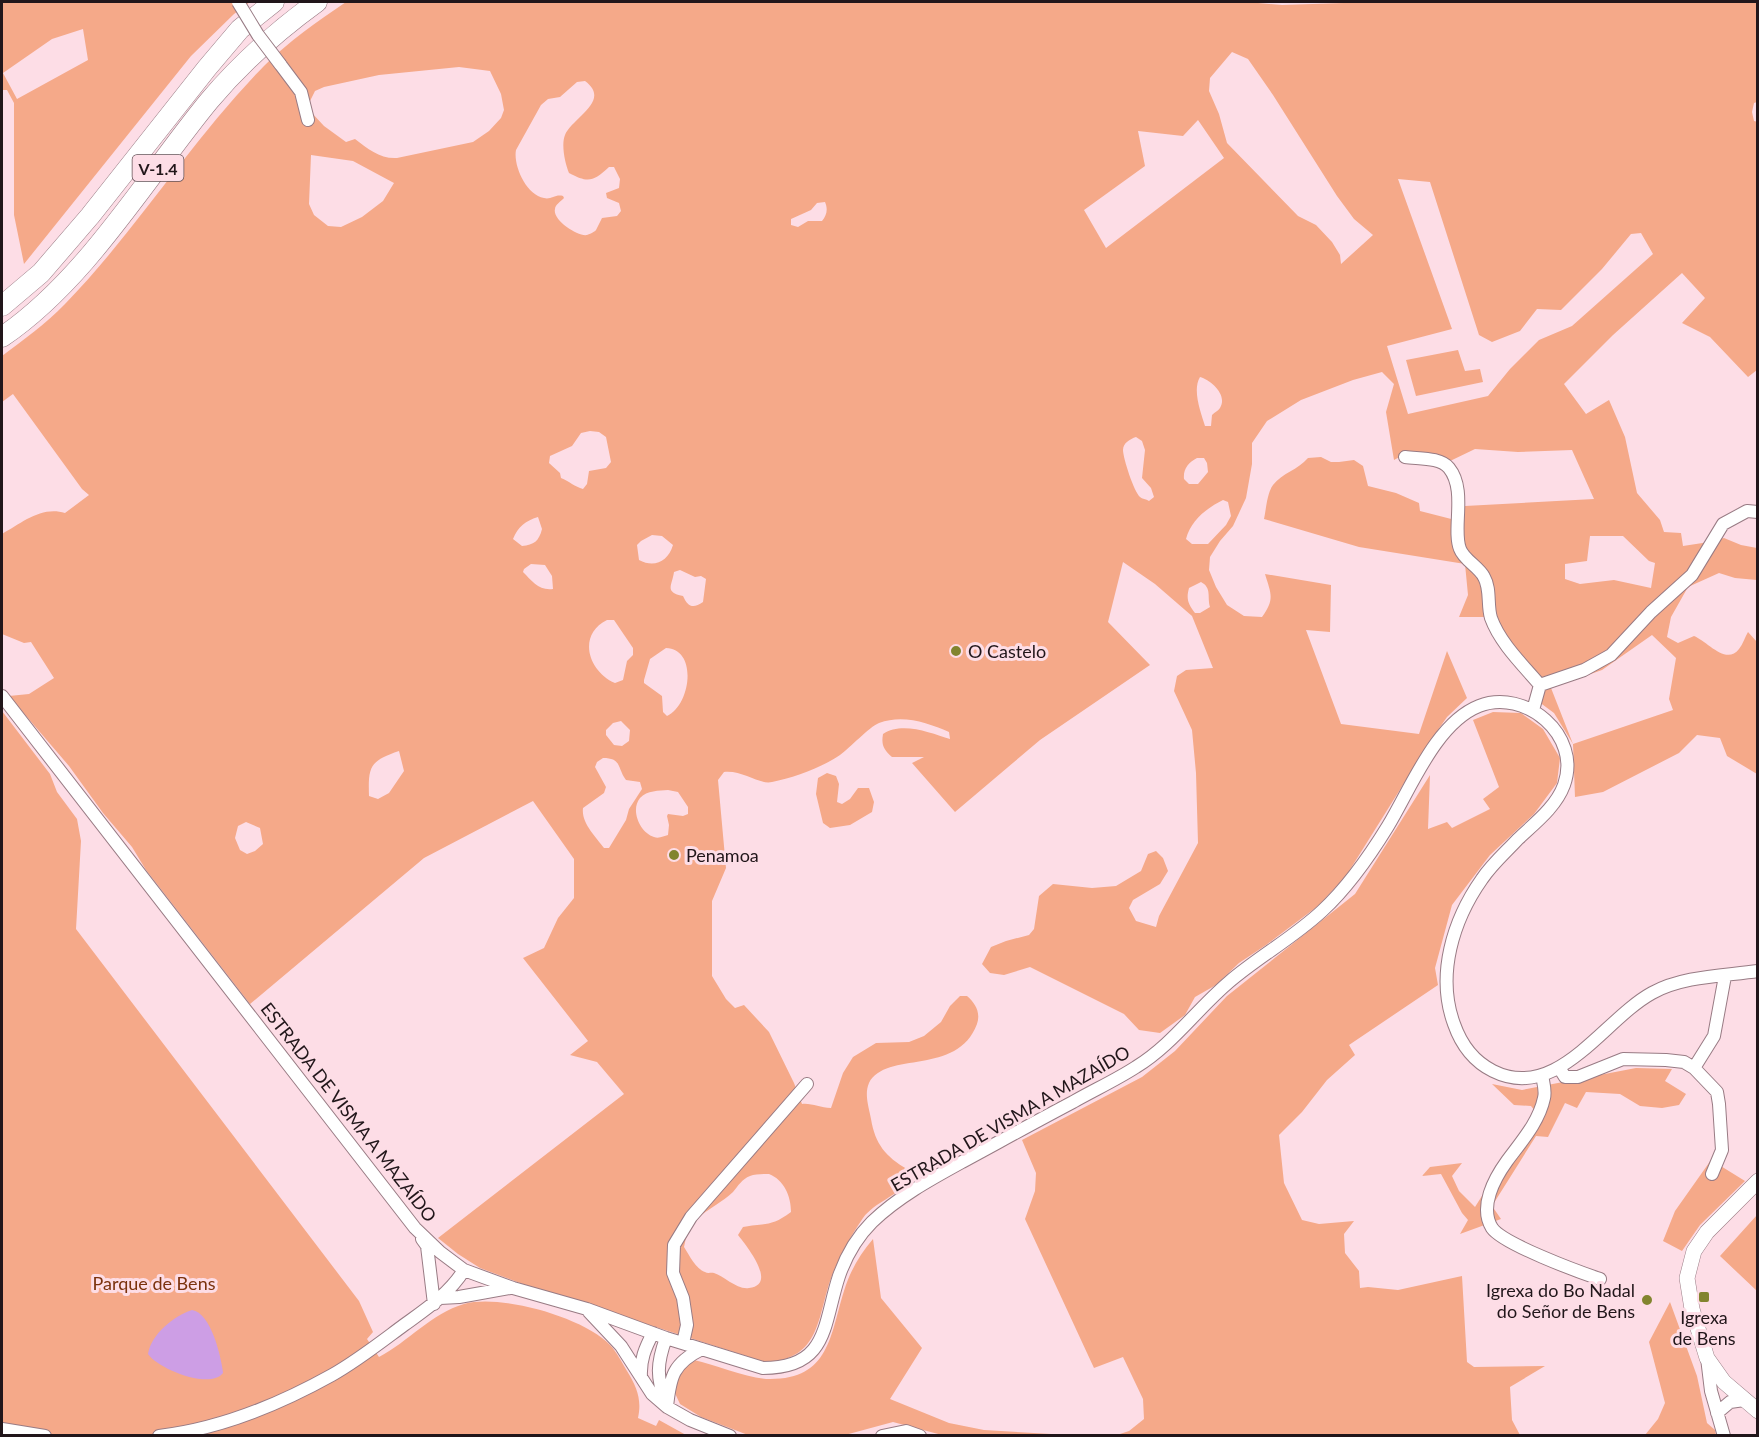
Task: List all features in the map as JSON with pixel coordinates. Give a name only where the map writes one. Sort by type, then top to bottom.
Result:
[{"type":"highway","name":"V-1.4","points":[[2,306],[41,273],[90,216],[240,29],[274,2]]},
{"type":"highway","name":"V-1.4","points":[[2,337],[51,296],[102,240],[210,100],[239,68],[282,28],[316,2]]},
{"type":"street","points":[[238,2],[258,35],[301,92],[308,120]]},
{"type":"street","points":[[1406,458],[1440,461],[1449,468],[1454,477],[1460,506],[1458,535],[1460,551],[1485,578],[1491,617],[1500,636],[1540,685]]},
{"type":"street","points":[[1540,685],[1584,670],[1611,655],[1651,612],[1692,575],[1723,524],[1747,511],[1758,513]]},
{"type":"street","points":[[1533,710],[1540,685]]},
{"type":"street","name":"ESTRADA DE VISMA A MAZAÍDO","points":[[2,696],[415,1228],[440,1252],[464,1270],[513,1288],[587,1309],[653,1334],[763,1368],[788,1366],[806,1358],[820,1340],[838,1278],[850,1251],[864,1231],[882,1213],[947,1170],[1130,1071],[1153,1056],[1225,985],[1296,933],[1340,894],[1373,850],[1428,758],[1454,721],[1473,709],[1496,702],[1513,703],[1545,717],[1557,733],[1567,753],[1568,773],[1560,796],[1485,874],[1457,924],[1447,970],[1447,993],[1452,1020],[1471,1055],[1482,1065],[1512,1078],[1542,1075],[1560,1069],[1640,1000],[1657,990],[1677,983],[1758,971]]},
{"type":"street","points":[[1694,1068],[1714,1036],[1725,976]]},
{"type":"street","points":[[1560,1069],[1565,1077],[1578,1077],[1623,1059],[1666,1059],[1684,1062],[1694,1068],[1717,1092],[1722,1150],[1712,1174]]},
{"type":"street","points":[[1542,1075],[1545,1097],[1532,1127],[1502,1167],[1486,1204],[1487,1218],[1493,1231],[1518,1246],[1572,1270],[1600,1279]]},
{"type":"street","points":[[683,1343],[687,1325],[683,1298],[673,1273],[674,1245],[691,1217],[807,1084]]},
{"type":"street","points":[[1724,1436],[1711,1391],[1707,1358],[1692,1309],[1687,1278],[1694,1251],[1707,1232],[1758,1181]]},
{"type":"street","points":[[415,1228],[427,1246],[437,1301]]},
{"type":"street","points":[[159,1436],[231,1419],[289,1397],[333,1374],[437,1301],[458,1280],[464,1270]]},
{"type":"street","points":[[437,1301],[513,1288]]},
{"type":"street","points":[[587,1309],[621,1346],[652,1394],[667,1407],[690,1420],[730,1436]]},
{"type":"street","points":[[641,1378],[640,1365],[644,1350],[653,1334]]},
{"type":"street","points":[[666,1338],[658,1368],[659,1385],[667,1407]]},
{"type":"street","points":[[667,1407],[669,1381],[675,1367],[702,1349]]},
{"type":"street","points":[[1707,1358],[1724,1382],[1758,1411]]},
{"type":"street","points":[[1711,1391],[1716,1385],[1724,1382]]},
{"type":"street","points":[[1718,1413],[1724,1382]]},
{"type":"street","points":[[1718,1413],[1730,1402],[1744,1400]]},
{"type":"street","points":[[2,1429],[45,1436]]},
{"type":"street","points":[[882,1436],[906,1431],[920,1436]]},
{"type":"green space","points":[[2,2],[250,2],[234,14],[191,56],[24,264],[14,215],[14,103],[7,90],[2,90]],"holes":[[[83,29],[88,60],[17,99],[3,73],[52,39]]]},
{"type":"green space","points":[[346,2],[1247,2],[1282,5],[1374,2],[1757,2],[1757,102],[1754,103],[1752,112],[1754,121],[1758,122],[1757,370],[1748,377],[1710,337],[1682,323],[1705,298],[1682,273],[1613,335],[1564,384],[1586,414],[1609,400],[1625,437],[1637,493],[1660,520],[1664,532],[1681,533],[1683,546],[1724,538],[1757,548],[1757,580],[1735,578],[1719,573],[1688,587],[1671,617],[1667,637],[1678,643],[1694,636],[1716,651],[1728,655],[1734,654],[1739,649],[1748,632],[1757,642],[1757,774],[1727,756],[1720,738],[1697,735],[1679,753],[1603,792],[1575,797],[1573,744],[1554,713],[1531,696],[1535,686],[1494,638],[1485,617],[1459,617],[1468,595],[1465,564],[1359,547],[1264,519],[1269,492],[1273,485],[1308,458],[1321,457],[1331,462],[1354,460],[1363,466],[1368,486],[1396,493],[1419,503],[1420,511],[1463,522],[1465,506],[1594,499],[1572,450],[1518,452],[1475,449],[1448,462],[1405,454],[1394,460],[1386,412],[1394,384],[1382,372],[1353,380],[1301,400],[1267,421],[1252,443],[1252,464],[1246,498],[1233,526],[1210,557],[1209,570],[1216,587],[1227,605],[1244,616],[1262,617],[1269,606],[1271,596],[1265,574],[1331,585],[1330,632],[1306,630],[1341,724],[1419,734],[1447,651],[1467,698],[1447,717],[1431,740],[1346,876],[1318,906],[1239,963],[1216,985],[1195,997],[1185,1015],[1160,1033],[1139,1030],[1124,1014],[1030,967],[1004,975],[990,973],[982,964],[991,947],[1029,935],[1034,929],[1039,896],[1053,884],[1092,888],[1116,886],[1141,871],[1148,854],[1156,851],[1163,858],[1168,871],[1160,884],[1133,900],[1129,908],[1136,921],[1156,927],[1159,916],[1198,843],[1192,730],[1174,691],[1177,676],[1186,670],[1213,668],[1192,616],[1155,584],[1123,562],[1108,622],[1150,665],[1040,740],[955,812],[912,763],[924,757],[892,757],[882,741],[883,734],[899,728],[916,729],[950,739],[949,732],[924,723],[906,720],[888,720],[879,723],[840,755],[798,775],[767,782],[738,773],[724,772],[718,780],[726,868],[712,901],[712,976],[726,999],[735,1008],[744,1005],[769,1032],[802,1104],[831,1108],[843,1073],[853,1057],[876,1043],[909,1042],[924,1036],[941,1022],[950,1006],[960,996],[967,996],[978,1012],[977,1024],[967,1040],[954,1051],[939,1057],[890,1067],[878,1073],[869,1083],[867,1101],[875,1136],[887,1154],[907,1169],[910,1181],[863,1218],[836,1267],[817,1326],[805,1347],[795,1355],[782,1360],[765,1362],[528,1286],[480,1268],[438,1238],[624,1094],[597,1062],[570,1055],[588,1041],[523,958],[544,948],[558,918],[574,898],[574,859],[533,801],[424,858],[250,1004],[69,766],[9,696],[29,694],[54,678],[31,642],[24,643],[2,634],[2,534],[40,514],[56,511],[65,513],[89,495],[82,489],[13,394],[2,402],[2,356],[50,318],[91,276],[212,124],[264,66],[314,24]],"holes":[[[1232,52],[1248,59],[1337,196],[1354,219],[1373,235],[1341,264],[1340,255],[1332,242],[1316,225],[1298,216],[1227,143],[1219,114],[1209,91],[1210,78]],[[459,67],[490,71],[501,94],[504,110],[501,118],[489,131],[473,142],[391,158],[374,153],[355,139],[346,142],[324,126],[311,112],[310,101],[315,91],[379,75]],[[585,81],[592,88],[594,95],[588,109],[565,135],[563,144],[565,159],[569,173],[586,179],[599,176],[609,167],[614,167],[620,179],[619,188],[606,193],[607,198],[619,203],[621,211],[617,216],[602,218],[596,231],[588,235],[572,231],[557,218],[555,208],[564,198],[563,196],[546,198],[538,196],[526,185],[519,171],[516,150],[541,105],[548,99],[560,97],[577,82]],[[1198,120],[1224,158],[1106,248],[1084,210],[1145,166],[1138,131],[1183,136]],[[311,155],[353,161],[394,183],[383,201],[362,217],[341,227],[328,226],[314,215],[309,204]],[[1398,179],[1430,182],[1479,335],[1492,342],[1520,331],[1537,309],[1561,310],[1602,269],[1631,234],[1641,233],[1653,254],[1572,326],[1539,340],[1510,369],[1488,396],[1408,414],[1387,346],[1452,329]],[[825,202],[826,212],[822,221],[808,221],[798,227],[791,225],[791,219],[811,210],[817,203]],[[1200,377],[1209,381],[1222,398],[1220,408],[1212,415],[1211,426],[1205,426],[1198,402],[1197,388]],[[590,431],[599,432],[606,437],[611,462],[606,468],[589,471],[587,484],[583,489],[561,478],[560,473],[549,463],[550,456],[572,446],[581,433]],[[1136,437],[1142,441],[1145,450],[1142,478],[1151,488],[1154,497],[1149,501],[1141,498],[1129,475],[1123,450],[1127,442]],[[1197,458],[1204,458],[1207,463],[1208,472],[1198,484],[1189,484],[1184,479],[1184,472]],[[1223,500],[1228,502],[1231,516],[1226,525],[1208,544],[1192,544],[1186,539],[1200,515]],[[538,517],[542,529],[538,539],[530,545],[522,546],[513,539],[522,525]],[[652,535],[662,536],[673,545],[668,556],[660,562],[639,560],[637,545],[641,541]],[[1590,536],[1623,536],[1649,561],[1655,563],[1651,588],[1614,580],[1580,584],[1565,579],[1565,564],[1587,561]],[[531,564],[545,565],[552,576],[553,589],[540,587],[523,572],[524,569]],[[680,570],[706,579],[703,602],[696,606],[689,605],[683,596],[673,593],[671,588],[674,572]],[[1201,582],[1208,590],[1210,607],[1200,613],[1195,613],[1188,598],[1189,588]],[[607,620],[614,620],[633,648],[633,655],[627,661],[623,680],[615,683],[598,670],[590,653],[589,643],[592,634]],[[1652,635],[1676,658],[1669,699],[1673,710],[1573,744],[1551,688],[1602,670]],[[666,648],[676,651],[683,658],[688,678],[681,701],[667,716],[663,712],[662,696],[644,683],[644,680],[650,659]],[[621,721],[630,730],[629,741],[622,746],[614,745],[606,735],[606,730],[613,723]],[[399,751],[404,771],[389,793],[378,799],[369,796],[369,778],[373,766],[382,758]],[[603,758],[616,762],[626,780],[640,782],[642,789],[609,848],[604,848],[593,834],[583,814],[583,808],[604,793],[606,787],[595,767],[597,762]],[[653,791],[678,792],[688,807],[688,814],[683,816],[668,814],[668,835],[660,838],[644,831],[636,815],[640,798]],[[246,822],[260,828],[263,844],[247,854],[240,850],[235,838],[238,826]],[[759,1174],[769,1174],[783,1184],[790,1200],[791,1212],[773,1222],[743,1227],[738,1235],[761,1272],[761,1280],[757,1285],[744,1288],[713,1273],[706,1273],[693,1261],[684,1247],[691,1227],[702,1214],[725,1199],[745,1179]]]},
{"type":"green space","points":[[1458,350],[1465,371],[1480,369],[1483,382],[1416,396],[1406,360]]},
{"type":"green space","name":"Parque de Bens","points":[[2,711],[50,774],[57,792],[77,819],[81,841],[76,929],[359,1301],[373,1332],[367,1339],[379,1357],[441,1314],[464,1304],[499,1302],[541,1310],[581,1325],[610,1345],[636,1388],[639,1399],[638,1418],[656,1426],[659,1420],[686,1435],[2,1435]]},
{"type":"green space","points":[[1493,712],[1521,713],[1543,729],[1560,758],[1557,783],[1534,814],[1490,855],[1452,905],[1435,968],[1438,985],[1349,1045],[1355,1055],[1327,1080],[1302,1112],[1279,1135],[1284,1183],[1302,1220],[1319,1224],[1354,1221],[1344,1234],[1345,1253],[1359,1271],[1360,1288],[1398,1290],[1462,1276],[1467,1362],[1474,1367],[1545,1366],[1510,1387],[1512,1420],[1520,1435],[1117,1435],[1129,1431],[1144,1419],[1143,1399],[1123,1357],[1094,1368],[1025,1219],[1035,1191],[1036,1173],[1022,1140],[1142,1077],[1175,1051],[1227,996],[1355,894],[1430,775],[1428,829],[1447,822],[1452,828],[1490,809],[1483,799],[1499,787],[1473,720]]},
{"type":"green space","points":[[827,773],[836,776],[839,784],[837,802],[842,804],[850,799],[858,788],[869,788],[874,802],[872,812],[850,825],[830,828],[823,823],[816,794],[818,778]]},
{"type":"green space","points":[[1636,1068],[1672,1069],[1665,1081],[1686,1094],[1679,1105],[1662,1108],[1640,1106],[1620,1094],[1586,1092],[1577,1108],[1565,1103],[1548,1137],[1536,1136],[1492,1206],[1501,1219],[1460,1234],[1468,1220],[1441,1174],[1422,1176],[1430,1167],[1462,1163],[1452,1176],[1459,1191],[1475,1207],[1535,1111],[1531,1106],[1514,1105],[1492,1084],[1522,1090]]},
{"type":"green space","points":[[1711,1160],[1745,1181],[1700,1225],[1682,1251],[1663,1241],[1675,1211]]},
{"type":"green space","points":[[1757,1215],[1757,1291],[1720,1256]]},
{"type":"green space","points":[[873,1239],[881,1298],[922,1348],[890,1399],[949,1423],[984,1430],[1069,1435],[942,1435],[893,1422],[845,1435],[748,1435],[701,1417],[680,1404],[673,1389],[681,1372],[694,1360],[770,1379],[790,1377],[805,1371],[816,1363],[830,1338],[849,1277]]},
{"type":"green space","points":[[1670,1302],[1697,1376],[1707,1423],[1715,1430],[1716,1435],[1645,1435],[1658,1419],[1665,1403],[1649,1342]]},
{"type":"shaded area","points":[[192,1310],[205,1319],[214,1336],[223,1373],[216,1378],[184,1376],[162,1366],[148,1354],[158,1333],[164,1327]]},
{"type":"place","name":"O Castelo","points":[[956,651]]},
{"type":"place","name":"Penamoa","points":[[674,855]]},
{"type":"place","name":"Igrexa de Bens","points":[[1704,1297]]},
{"type":"place","name":"Igrexa do Bo Nadal do Señor de Bens","points":[[1647,1300]]}]
